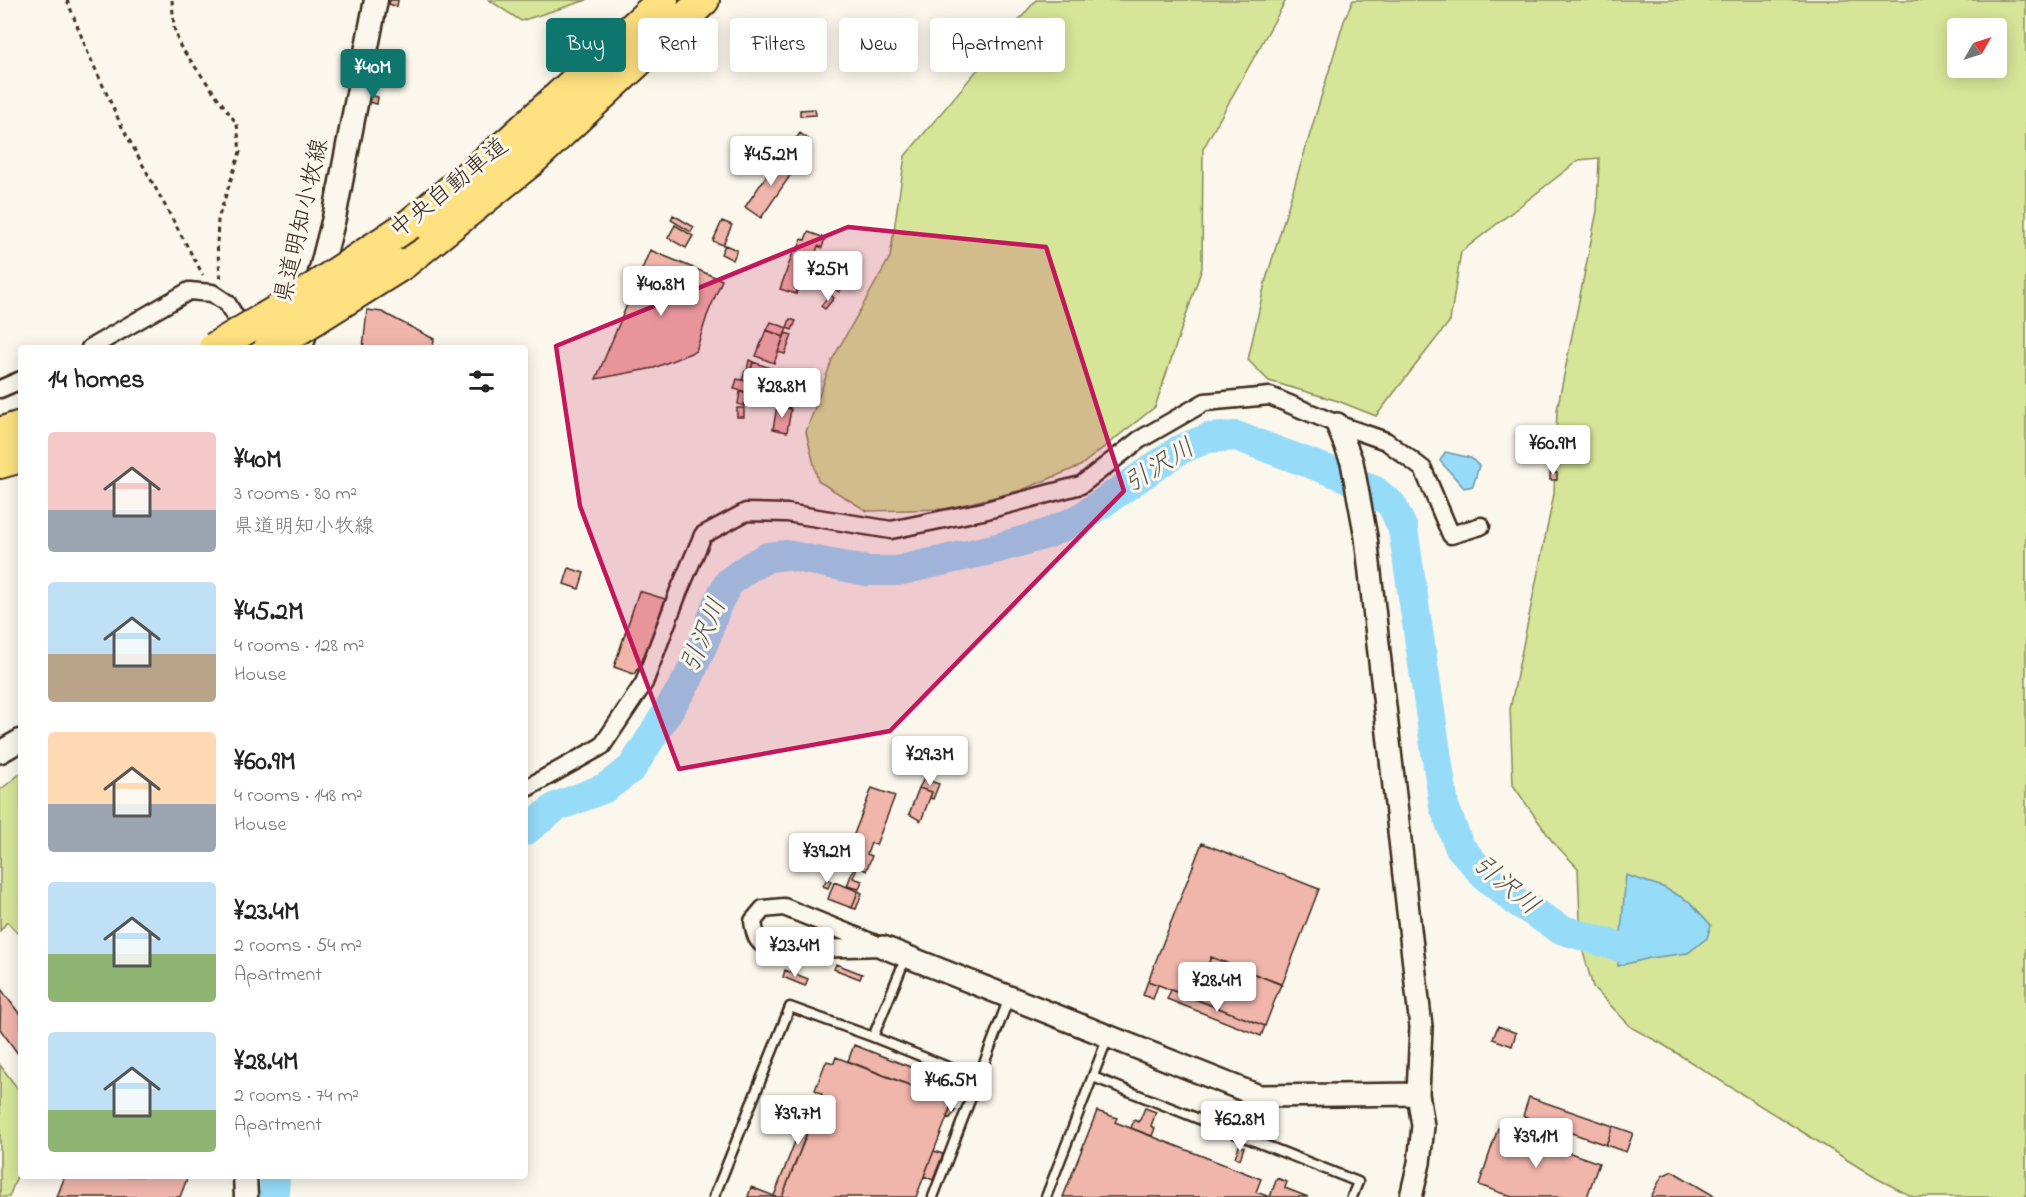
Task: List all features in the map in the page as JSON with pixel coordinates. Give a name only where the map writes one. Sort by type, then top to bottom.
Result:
[{"type":"highway","name":"中央自動車道","points":[[219,345],[303,295],[410,224],[510,141],[663,0]]},
{"type":"highway","name":"中央自動車道","points":[[274,345],[403,264],[530,162],[704,0]]},
{"type":"highway","points":[[0,433],[18,427]]},
{"type":"highway","points":[[0,463],[18,458]]},
{"type":"main road","name":"県道明知小牧線","points":[[302,345],[334,218],[376,0]]},
{"type":"main road","points":[[245,1179],[246,1197]]},
{"type":"street","points":[[95,345],[189,291],[212,292],[227,303],[252,345]]},
{"type":"street","points":[[0,389],[18,381]]},
{"type":"street","points":[[528,787],[602,746],[644,683],[678,593],[703,536],[746,512],[787,513],[891,530],[983,511],[1081,485],[1139,440],[1205,402],[1270,396],[1337,424],[1386,441],[1423,469],[1451,535],[1481,525]]},
{"type":"street","points":[[1337,424],[1352,462],[1366,537],[1421,1027],[1418,1094],[1423,1126],[1419,1163],[1411,1197]]},
{"type":"street","points":[[0,752],[18,742]]},
{"type":"street","points":[[883,947],[775,950],[764,946],[755,935],[753,921],[763,909],[784,907],[1259,1096],[1418,1094]]},
{"type":"lane","points":[[873,1037],[906,956]]},
{"type":"lane","points":[[933,1197],[1010,998]]},
{"type":"lane","points":[[714,1197],[790,1007],[873,1037],[978,1080]]},
{"type":"lane","points":[[1046,1197],[1108,1036]]},
{"type":"lane","points":[[1093,1077],[1358,1182],[1352,1197]]},
{"type":"path","points":[[67,0],[121,125],[212,292]]},
{"type":"path","points":[[172,0],[174,28],[180,46],[237,124],[240,152],[218,219],[217,245],[221,281],[227,303]]},
{"type":"highlighted area","points":[[848,227],[1046,247],[1124,491],[890,731],[679,769],[580,506],[556,346]]},
{"type":"green space","points":[[489,0],[587,0],[521,21]]},
{"type":"green space","points":[[1036,0],[1286,0],[1203,149],[1202,268],[1155,407],[1080,466],[1022,490],[946,509],[867,511],[818,481],[806,432],[832,360],[890,257],[905,156],[976,72],[1065,72],[1065,18],[1021,18]]},
{"type":"green space","points":[[1353,0],[2026,0],[2026,1197],[1913,1197],[1876,1178],[1662,1044],[1632,1028],[1593,987],[1581,945],[1578,868],[1552,841],[1513,785],[1510,709],[1554,494],[1557,410],[1597,211],[1599,158],[1579,160],[1461,252],[1450,321],[1376,416],[1338,401],[1269,381],[1248,360],[1265,283],[1344,21]]},
{"type":"green space","points":[[18,775],[18,934],[7,922],[0,931],[0,790]]},
{"type":"green space","points":[[0,1065],[18,1089],[18,1174],[9,1197],[0,1197]]},
{"type":"water","points":[[1445,452],[1471,458],[1479,466],[1473,486],[1464,488],[1440,461]]},
{"type":"water","points":[[1626,875],[1663,887],[1690,902],[1711,925],[1707,938],[1688,953],[1650,958],[1618,966]]},
{"type":"building","points":[[390,0],[398,0],[397,7],[389,4]]},
{"type":"building","points":[[369,95],[378,97],[377,104],[368,102]]},
{"type":"building","points":[[815,109],[816,115],[800,116],[800,110]]},
{"type":"building","points":[[800,133],[808,139],[791,163],[783,157]]},
{"type":"building","points":[[780,156],[796,167],[761,218],[745,207]]},
{"type":"building","points":[[673,215],[694,227],[691,232],[671,220]]},
{"type":"building","points":[[722,221],[732,225],[723,245],[713,241]]},
{"type":"building","points":[[675,225],[693,236],[686,248],[668,238]]},
{"type":"building","points":[[808,232],[825,238],[822,248],[818,246],[807,279],[802,277],[796,294],[780,289],[794,250],[797,251]]},
{"type":"building","points":[[725,245],[737,250],[733,260],[721,254]]},
{"type":"building","points":[[650,250],[722,280],[696,351],[654,368],[596,379]]},
{"type":"building","points":[[855,262],[860,266],[855,272],[850,268]]},
{"type":"building","points":[[838,284],[843,287],[839,292],[834,288]]},
{"type":"building","points":[[830,294],[834,298],[825,309],[821,306]]},
{"type":"building","points":[[367,310],[382,312],[434,339],[433,345],[363,345]]},
{"type":"building","points":[[790,319],[796,321],[792,330],[787,328]]},
{"type":"building","points":[[771,322],[787,328],[784,337],[767,330]]},
{"type":"building","points":[[766,330],[784,337],[774,363],[756,356]]},
{"type":"building","points":[[785,333],[792,335],[785,354],[778,352]]},
{"type":"building","points":[[749,360],[753,362],[748,381],[742,380],[747,371]]},
{"type":"building","points":[[753,362],[773,369],[768,384],[748,376]]},
{"type":"building","points":[[737,379],[754,383],[752,393],[734,389]]},
{"type":"building","points":[[740,392],[746,393],[744,406],[738,404]]},
{"type":"building","points":[[791,396],[790,408],[777,406],[779,399]]},
{"type":"building","points":[[777,406],[791,409],[787,432],[773,429]]},
{"type":"building","points":[[737,408],[744,408],[744,417],[737,417]]},
{"type":"building","points":[[1550,473],[1557,473],[1557,480],[1550,480]]},
{"type":"building","points":[[569,568],[584,573],[579,589],[564,584]]},
{"type":"building","points":[[639,591],[665,599],[648,653],[634,674],[614,667]]},
{"type":"building","points":[[924,779],[939,784],[933,799],[930,798],[932,792],[919,788]]},
{"type":"building","points":[[872,788],[895,796],[876,845],[871,843],[867,854],[872,856],[866,871],[861,868],[863,863],[859,862],[853,878],[862,881],[859,889],[847,886],[860,851],[849,847]]},
{"type":"building","points":[[919,788],[932,792],[921,821],[909,814]]},
{"type":"building","points":[[1202,843],[1319,889],[1282,985],[1211,957],[1195,999],[1148,981]]},
{"type":"building","points":[[827,879],[831,881],[828,888],[823,886]]},
{"type":"building","points":[[834,882],[858,891],[852,908],[828,899]]},
{"type":"building","points":[[858,891],[862,893],[856,909],[852,908]]},
{"type":"building","points":[[1211,957],[1281,984],[1265,1026],[1195,999]]},
{"type":"building","points":[[836,964],[862,974],[860,979],[834,969]]},
{"type":"building","points":[[785,970],[808,979],[805,986],[783,977]]},
{"type":"building","points":[[1148,981],[1158,985],[1153,999],[1143,995]]},
{"type":"building","points":[[1,989],[18,1012],[18,1054],[0,1029]]},
{"type":"building","points":[[1171,990],[1265,1026],[1261,1036],[1167,999]]},
{"type":"building","points":[[1498,1026],[1516,1033],[1512,1046],[1493,1039]]},
{"type":"building","points":[[854,1045],[959,1086],[953,1102],[848,1061]]},
{"type":"building","points":[[836,1057],[953,1102],[916,1197],[782,1197],[822,1094],[815,1090],[825,1064],[827,1061],[834,1063]]},
{"type":"building","points":[[813,1095],[821,1098],[782,1197],[776,1197],[774,1196]]},
{"type":"building","points":[[1529,1097],[1613,1126],[1606,1145],[1523,1116]]},
{"type":"building","points":[[950,1108],[956,1110],[950,1118],[947,1117]]},
{"type":"building","points":[[1145,1108],[1156,1112],[1151,1126],[1155,1128],[1152,1136],[1131,1128],[1134,1120],[1139,1122]]},
{"type":"building","points":[[1097,1111],[1117,1118],[1115,1122],[1261,1179],[1256,1192],[1270,1197],[1063,1197]]},
{"type":"building","points":[[1613,1126],[1633,1133],[1626,1152],[1606,1145]]},
{"type":"building","points":[[1498,1128],[1599,1163],[1587,1197],[1512,1197],[1479,1185]]},
{"type":"building","points":[[1239,1146],[1244,1147],[1240,1159],[1235,1157]]},
{"type":"building","points":[[934,1151],[943,1154],[933,1180],[924,1176]]},
{"type":"building","points":[[1672,1171],[1716,1197],[1651,1197],[1662,1176]]},
{"type":"building","points":[[1277,1178],[1287,1182],[1285,1188],[1308,1197],[1270,1197]]},
{"type":"building","points":[[64,1179],[187,1179],[180,1197],[57,1197]]},
{"type":"building","points":[[751,1187],[774,1196],[776,1197],[748,1197]]},
{"type":"waterway","name":"引沢川","points":[[528,829],[556,807],[605,788],[632,768],[688,679],[717,604],[729,582],[748,568],[768,557],[786,555],[867,571],[897,571],[998,548],[1046,534],[1079,519],[1179,450],[1208,438],[1236,436],[1341,475],[1375,491],[1392,505],[1403,529],[1444,806],[1459,846],[1484,875],[1516,901],[1560,929],[1620,947]]},
{"type":"waterway","name":"引沢川","points":[[274,1197],[275,1179]]}]
